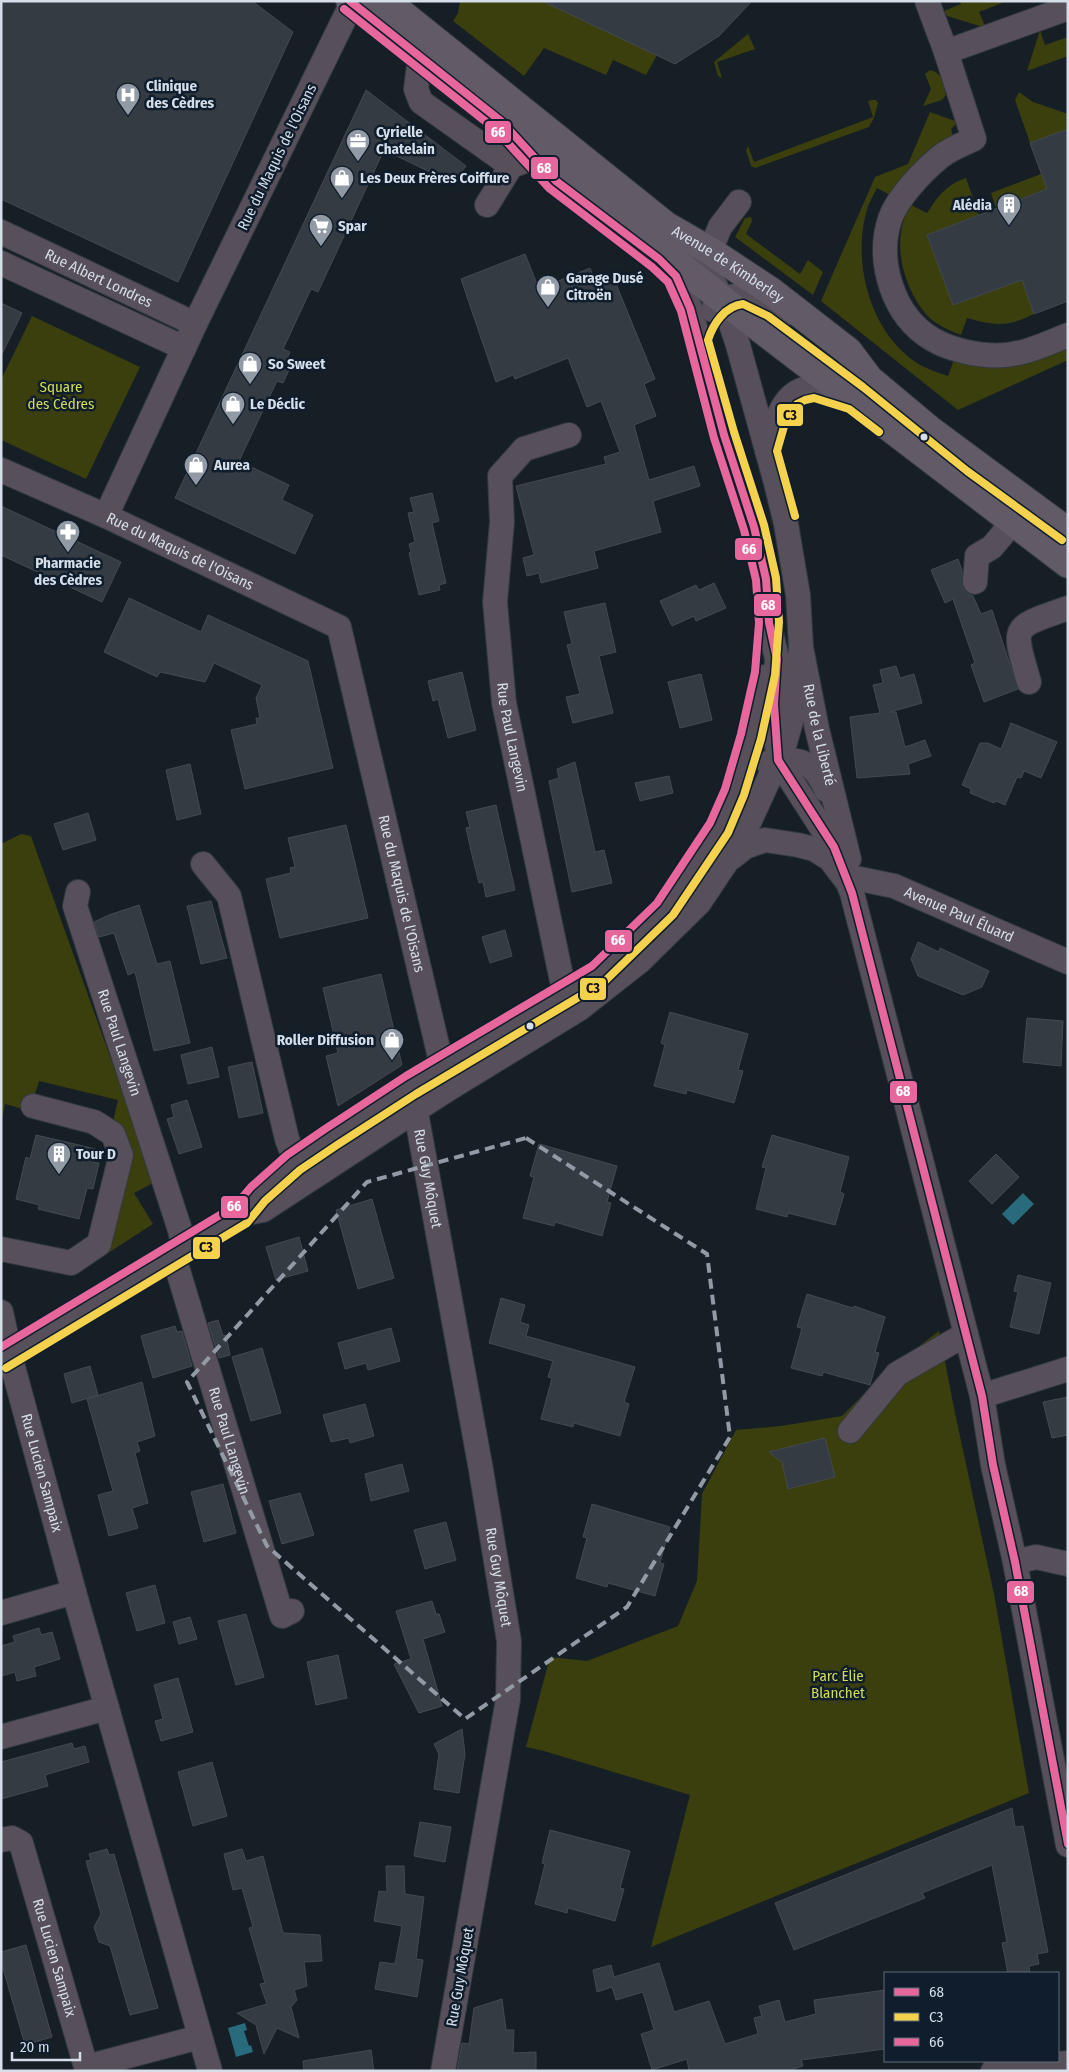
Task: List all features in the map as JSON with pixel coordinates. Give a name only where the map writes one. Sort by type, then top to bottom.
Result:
[{"type":"main road","name":"Avenue de Kimberley","points":[[386,1],[665,225],[710,251],[763,286],[848,351],[861,389],[1013,522],[1068,564]]},
{"type":"main road","name":"Avenue de Kimberley","points":[[352,2],[723,300],[973,463],[1068,532]]},
{"type":"street","points":[[926,1],[946,52],[974,139],[941,156],[903,196],[890,218],[884,248],[887,271],[894,296],[912,323],[932,340],[956,349],[987,356],[1020,353],[1068,335]]},
{"type":"street","name":"Rue du Maquis de l'Oisans","points":[[352,2],[195,324],[106,516],[339,627],[442,1066],[445,1091]]},
{"type":"street","points":[[946,52],[1068,8]]},
{"type":"street","points":[[420,57],[416,89],[421,102],[511,166]]},
{"type":"street","points":[[242,1214],[258,1194],[294,1162],[411,1085],[442,1066],[572,1002],[665,908],[719,828],[734,792],[751,737],[765,673],[769,623],[766,579],[754,526],[724,435],[690,308],[676,276],[659,258],[556,181],[502,122]]},
{"type":"street","points":[[488,205],[511,166],[534,157]]},
{"type":"street","points":[[710,251],[720,227],[739,202]]},
{"type":"street","points":[[1,1312],[5,1356],[242,1214],[263,1210],[304,1184],[445,1091],[572,1002],[640,961],[699,903],[741,840],[778,760],[794,711],[801,647],[798,595],[786,524],[738,344],[723,300],[705,267],[665,225]]},
{"type":"street","name":"Rue Albert Londres","points":[[1,232],[195,324]]},
{"type":"street","name":"Rue Albert Londres","points":[[1,263],[184,348]]},
{"type":"street","points":[[698,340],[703,324],[723,300]]},
{"type":"street","points":[[767,451],[776,418],[790,397],[801,390],[815,388],[861,389]]},
{"type":"street","name":"Rue Paul Langevin","points":[[569,434],[524,449],[500,476],[502,522],[495,602],[504,703],[572,1002]]},
{"type":"street","points":[[1,470],[106,516]]},
{"type":"street","points":[[974,582],[978,556],[992,547],[1013,522]]},
{"type":"street","points":[[1029,682],[1019,649],[1019,632],[1022,626],[1068,608]]},
{"type":"street","name":"Rue de la Liberté","points":[[769,623],[777,659],[774,704],[778,760],[834,847],[851,884]]},
{"type":"street","name":"Rue de la Liberté","points":[[801,647],[817,729],[840,824],[851,884],[982,1396],[993,1465],[1014,1562],[1068,1845]]},
{"type":"street","name":"Rue de la Liberté","points":[[734,792],[749,772],[762,764],[789,759],[804,762],[814,768],[824,782],[840,824]]},
{"type":"street","name":"Rue de la Liberté","points":[[726,862],[744,847],[765,840],[790,843],[814,848],[830,859],[851,884]]},
{"type":"street","points":[[203,864],[229,896],[287,1139],[294,1162],[304,1184]]},
{"type":"street","name":"Avenue Paul Éluard","points":[[851,884],[894,886],[1068,962]]},
{"type":"street","name":"Rue Paul Langevin","points":[[78,892],[75,906],[180,1230],[178,1251],[282,1616],[292,1611]]},
{"type":"street","name":"Rue Guy Môquet","points":[[411,1085],[481,1470],[508,1641],[507,1709],[443,2071]]},
{"type":"street","points":[[1,1249],[70,1263],[99,1244],[121,1155],[113,1134],[94,1122],[33,1106]]},
{"type":"street","points":[[850,1431],[897,1374],[966,1334]]},
{"type":"street","name":"Rue Lucien Sampaix","points":[[5,1356],[210,2071]]},
{"type":"street","points":[[982,1396],[1068,1369]]},
{"type":"street","points":[[1014,1562],[1036,1557],[1068,1564]]},
{"type":"street","points":[[1,1613],[74,1592]]},
{"type":"street","points":[[1,1737],[107,1708]]},
{"type":"street","name":"Rue Lucien Sampaix","points":[[1,1840],[12,1838],[21,1843],[86,2067],[200,2038]]},
{"type":"street","points":[[993,2071],[1068,2063]]},
{"type":"highlighted area","points":[[526,1138],[707,1254],[730,1437],[627,1607],[465,1719],[267,1546],[187,1382],[367,1182]]},
{"type":"green space","points":[[460,1],[542,1],[657,55],[646,75],[613,60],[606,75],[544,48],[524,76],[453,21],[458,13]]},
{"type":"green space","points":[[960,1],[1007,1],[979,12],[986,28],[947,16],[944,11],[961,4]]},
{"type":"green space","points":[[1040,30],[1045,45],[1068,37],[1068,56],[1027,71]]},
{"type":"green space","points":[[748,34],[755,49],[717,62],[722,78],[718,76],[714,62]]},
{"type":"green space","points":[[930,70],[938,73],[940,76],[946,95],[942,100],[923,106],[931,89],[925,74]]},
{"type":"green space","points":[[1019,92],[1033,102],[1068,114],[1068,129],[1030,143],[1015,100]]},
{"type":"green space","points":[[876,100],[878,103],[874,118],[869,127],[755,168],[751,166],[746,150],[748,146],[754,162],[873,117],[868,101]]},
{"type":"green space","points":[[930,112],[958,122],[951,129],[954,140],[925,155],[908,170],[892,196],[877,188],[869,203],[862,234],[864,277],[870,299],[890,338],[905,354],[922,366],[948,376],[955,357],[1068,346],[1068,360],[958,410],[821,301],[875,177],[908,164]]},
{"type":"green space","points":[[1041,174],[1047,189],[996,208],[991,193]]},
{"type":"green space","points":[[966,178],[979,215],[927,235],[953,305],[1022,280],[1034,314],[1001,324],[986,323],[967,318],[961,335],[946,329],[933,320],[917,302],[905,275],[900,246],[901,231],[911,205],[927,213],[943,192],[953,184]]},
{"type":"green space","points":[[751,217],[752,221],[746,234],[800,274],[808,260],[823,272],[813,295],[735,237],[745,218]]},
{"type":"green space","name":"Square des Cèdres","points":[[32,316],[140,367],[86,479],[1,440],[1,380]]},
{"type":"green space","points":[[21,834],[31,836],[155,1182],[134,1193],[153,1224],[108,1253],[101,1246],[112,1126],[118,1100],[39,1081],[30,1111],[5,1104],[1,1124],[1,844]]},
{"type":"green space","name":"Parc Élie Blanchet","points":[[939,1331],[994,1594],[1029,1793],[651,1947],[690,1795],[526,1747],[550,1657],[587,1661],[678,1626],[697,1581],[702,1494],[736,1430],[781,1426],[842,1416],[890,1368]]},
{"type":"water","points":[[1023,1193],[1034,1204],[1013,1225],[1002,1214]]},
{"type":"water","points":[[245,2023],[247,2030],[244,2031],[253,2052],[236,2057],[228,2028]]},
{"type":"building","name":"Clinique des Cèdres","points":[[1,1],[252,1],[293,32],[178,282],[1,199]]},
{"type":"building","points":[[542,1],[752,1],[719,36],[675,64]]},
{"type":"building","points":[[366,90],[466,166],[453,183],[384,150],[318,292],[311,289],[283,349],[290,352],[284,365],[290,368],[283,383],[277,381],[239,461],[289,485],[282,500],[313,515],[295,554],[175,498]]},
{"type":"building","name":"Alédia","points":[[1068,129],[1068,301],[1034,314],[1022,280],[953,305],[927,235],[1047,189],[1030,143]]},
{"type":"building","points":[[525,254],[539,289],[590,268],[597,286],[614,279],[655,379],[644,384],[656,416],[634,425],[649,480],[694,466],[700,486],[653,501],[661,532],[594,551],[598,568],[541,583],[539,573],[527,576],[523,558],[534,555],[516,486],[606,464],[604,457],[620,452],[601,401],[587,407],[568,358],[515,379],[513,375],[496,382],[461,279]]},
{"type":"building","points":[[1,303],[22,313],[1,356]]},
{"type":"building","points":[[432,493],[439,521],[432,523],[446,583],[439,585],[440,590],[419,595],[409,553],[411,552],[409,544],[415,542],[408,513],[414,512],[410,498]]},
{"type":"building","points":[[1,506],[121,562],[102,602],[1,555]]},
{"type":"building","points":[[958,559],[962,570],[963,588],[968,594],[973,596],[981,614],[992,610],[1018,689],[984,702],[971,665],[975,663],[953,599],[945,603],[931,570]]},
{"type":"building","points":[[714,583],[726,608],[696,621],[694,616],[672,626],[660,601],[696,585],[699,590]]},
{"type":"building","points":[[129,598],[201,632],[208,615],[308,661],[333,768],[245,789],[231,730],[257,724],[256,718],[260,718],[256,698],[262,685],[214,663],[205,682],[160,672],[157,677],[104,652]]},
{"type":"building","points":[[605,603],[616,652],[599,656],[613,713],[573,723],[566,697],[580,694],[567,645],[572,644],[564,612]]},
{"type":"building","points":[[896,666],[900,678],[914,674],[922,703],[890,712],[896,712],[905,747],[925,740],[931,756],[908,764],[910,774],[857,778],[850,717],[880,713],[873,685],[883,683],[880,670]]},
{"type":"building","points":[[462,672],[476,730],[448,738],[438,699],[433,701],[428,681]]},
{"type":"building","points":[[701,674],[712,720],[680,728],[668,682]]},
{"type":"building","points":[[1011,723],[1057,742],[1041,778],[1024,771],[1021,778],[1017,777],[1005,805],[996,801],[994,803],[970,793],[971,789],[962,785],[980,743],[988,743],[1001,749]]},
{"type":"building","points":[[575,762],[595,852],[604,850],[612,883],[572,892],[549,781],[559,778],[557,769]]},
{"type":"building","points":[[190,764],[201,814],[177,820],[166,770]]},
{"type":"building","points":[[669,776],[673,793],[640,801],[635,783]]},
{"type":"building","points":[[496,805],[515,890],[486,897],[483,882],[479,883],[472,855],[466,828],[470,827],[466,812]]},
{"type":"building","points":[[88,813],[96,840],[63,850],[54,824]]},
{"type":"building","points":[[346,825],[368,918],[280,938],[266,879],[291,873],[290,868],[295,867],[288,838]]},
{"type":"building","points":[[211,901],[227,958],[201,964],[187,906]]},
{"type":"building","points":[[139,905],[157,964],[170,961],[190,1043],[154,1051],[135,972],[128,975],[114,933],[99,937],[94,922]]},
{"type":"building","points":[[505,930],[512,956],[490,963],[482,937]]},
{"type":"building","points":[[918,942],[939,952],[940,948],[989,971],[982,987],[963,995],[918,976],[911,959]]},
{"type":"building","points":[[381,974],[402,1065],[338,1106],[326,1056],[338,1053],[323,988]]},
{"type":"building","points":[[670,1012],[748,1034],[738,1070],[743,1071],[734,1103],[687,1090],[686,1094],[654,1086],[665,1045],[661,1043]]},
{"type":"building","points":[[1027,1018],[1063,1021],[1061,1066],[1023,1062]]},
{"type":"building","points":[[212,1047],[219,1077],[188,1084],[181,1055]]},
{"type":"building","points":[[252,1062],[263,1113],[239,1118],[228,1067]]},
{"type":"building","points":[[187,1100],[202,1147],[179,1154],[167,1119],[174,1117],[171,1105]]},
{"type":"building","name":"Tour D","points":[[36,1135],[96,1149],[93,1162],[99,1163],[93,1189],[87,1188],[79,1219],[38,1209],[39,1205],[16,1199],[26,1157],[30,1159]]},
{"type":"building","points":[[772,1135],[849,1157],[840,1192],[844,1194],[835,1225],[788,1213],[787,1217],[756,1209],[766,1168],[762,1167]]},
{"type":"building","points":[[539,1144],[617,1166],[607,1202],[611,1203],[602,1236],[555,1222],[554,1226],[523,1218],[534,1177],[530,1176]]},
{"type":"building","points":[[996,1154],[1019,1177],[992,1204],[969,1181]]},
{"type":"building","points":[[372,1199],[394,1278],[358,1289],[336,1210]]},
{"type":"building","points":[[299,1237],[308,1271],[276,1280],[266,1247]]},
{"type":"building","points":[[1018,1275],[1051,1283],[1039,1334],[1010,1327],[1018,1292],[1014,1291]]},
{"type":"building","points":[[807,1294],[853,1308],[854,1306],[885,1317],[875,1352],[879,1353],[870,1385],[823,1372],[822,1376],[791,1368],[802,1328],[797,1327]]},
{"type":"building","points":[[501,1298],[525,1305],[520,1322],[529,1325],[526,1336],[635,1367],[624,1402],[629,1404],[620,1436],[574,1423],[573,1427],[541,1419],[552,1378],[548,1377],[553,1361],[489,1343]]},
{"type":"building","points":[[218,1320],[223,1336],[226,1335],[230,1355],[219,1358],[208,1323]]},
{"type":"building","points":[[175,1326],[177,1332],[182,1331],[192,1366],[153,1378],[141,1336]]},
{"type":"building","points":[[391,1328],[400,1361],[368,1370],[366,1363],[345,1369],[338,1343]]},
{"type":"building","points":[[262,1348],[281,1413],[251,1421],[232,1357]]},
{"type":"building","points":[[90,1366],[98,1395],[72,1403],[64,1374]]},
{"type":"building","points":[[142,1382],[155,1436],[137,1442],[140,1451],[135,1453],[148,1503],[132,1508],[138,1528],[109,1536],[98,1495],[113,1491],[87,1399]]},
{"type":"building","points":[[1068,1397],[1068,1435],[1052,1438],[1043,1402]]},
{"type":"building","points":[[365,1404],[374,1436],[350,1443],[349,1438],[331,1442],[323,1415]]},
{"type":"building","points":[[825,1438],[835,1477],[788,1489],[782,1462],[769,1452]]},
{"type":"building","points":[[402,1464],[409,1491],[371,1501],[365,1474]]},
{"type":"building","points":[[223,1484],[236,1533],[204,1542],[191,1492]]},
{"type":"building","points":[[300,1493],[314,1535],[282,1544],[269,1501]]},
{"type":"building","points":[[592,1504],[670,1527],[660,1563],[664,1564],[655,1596],[608,1583],[607,1587],[576,1578],[587,1538],[583,1537]]},
{"type":"building","points":[[446,1522],[456,1560],[425,1569],[414,1530]]},
{"type":"building","points":[[155,1585],[165,1623],[137,1631],[126,1593]]},
{"type":"building","points":[[432,1601],[445,1632],[423,1639],[442,1706],[419,1713],[394,1664],[411,1659],[396,1611]]},
{"type":"building","points":[[246,1614],[264,1677],[236,1685],[218,1621]]},
{"type":"building","points":[[190,1617],[197,1639],[179,1644],[173,1622]]},
{"type":"building","points":[[39,1628],[41,1635],[52,1632],[60,1659],[34,1667],[36,1676],[17,1681],[15,1672],[1,1676],[1,1646],[15,1642],[13,1636]]},
{"type":"building","points":[[338,1655],[347,1698],[316,1705],[307,1662]]},
{"type":"building","points":[[178,1678],[193,1732],[161,1741],[155,1721],[163,1719],[154,1685]]},
{"type":"building","points":[[462,1729],[465,1754],[459,1793],[434,1789],[439,1754],[434,1744]]},
{"type":"building","points":[[72,1743],[74,1749],[85,1746],[89,1762],[45,1775],[48,1786],[1,1799],[1,1762]]},
{"type":"building","points":[[212,1762],[227,1816],[193,1826],[178,1772]]},
{"type":"building","points":[[1012,1808],[1015,1827],[1023,1826],[1048,1952],[1037,1954],[1039,1964],[1029,1966],[1030,1972],[1008,1972],[1002,1943],[1007,1942],[992,1865],[922,1893],[925,1898],[794,1950],[775,1903]]},
{"type":"building","points":[[420,1822],[451,1827],[445,1862],[414,1856]]},
{"type":"building","points":[[550,1830],[630,1851],[620,1888],[624,1889],[615,1921],[568,1908],[567,1913],[535,1904],[545,1864],[542,1863]]},
{"type":"building","points":[[107,1849],[109,1855],[114,1854],[158,2008],[130,2015],[110,1946],[99,1942],[94,1927],[101,1914],[86,1861],[91,1860],[89,1854]]},
{"type":"building","points":[[242,1849],[246,1861],[263,1856],[283,1933],[320,1935],[322,1961],[304,1962],[307,1986],[294,1990],[297,2000],[291,2007],[299,2038],[277,2028],[264,2054],[256,2025],[237,2013],[267,2004],[260,1984],[265,1983],[249,1928],[253,1927],[242,1888],[233,1890],[224,1854]]},
{"type":"building","points":[[386,1866],[404,1866],[405,1894],[424,1897],[416,1959],[423,1960],[417,1997],[375,1989],[380,1962],[395,1964],[402,1926],[374,1921],[379,1891],[387,1892]]},
{"type":"building","points":[[26,1945],[52,2037],[25,2045],[1,1961],[1,1952]]},
{"type":"building","points":[[659,1963],[674,2012],[709,2001],[725,2044],[758,2034],[754,2018],[762,2016],[759,2006],[779,2000],[785,2022],[816,2014],[814,2000],[884,1990],[884,2049],[801,2060],[803,2066],[787,2071],[689,2071],[687,2059],[652,2070],[641,2034],[654,2030],[643,1992],[616,2000],[612,1987],[597,1992],[593,1970],[611,1965],[614,1977]]},
{"type":"building","points":[[502,1999],[506,2030],[514,2030],[513,2053],[536,2052],[536,2071],[457,2071],[462,2043],[469,2044],[474,2008]]},
{"type":"building","points":[[371,2050],[374,2071],[304,2071],[303,2061]]},
{"type":"transit line","name":"68","points":[[350,1],[502,122],[556,181],[659,259],[676,276],[690,308],[724,435],[754,527],[766,579],[769,623],[777,659],[774,704],[778,760],[834,847],[852,893],[982,1396],[993,1465],[1015,1562],[1068,1844]]},
{"type":"transit line","name":"66","points":[[1,1347],[235,1206],[251,1187],[287,1155],[406,1076],[592,966],[657,903],[710,823],[725,789],[741,734],[755,672],[759,623],[756,580],[744,530],[714,438],[681,311],[668,282],[652,267],[549,188],[495,129],[344,9]]},
{"type":"transit line","name":"C3","points":[[6,1368],[247,1223],[265,1201],[300,1170],[337,1145],[416,1094],[604,982],[673,915],[728,833],[744,795],[761,739],[775,675],[779,622],[776,578],[764,525],[734,432],[708,340],[713,328],[725,312],[737,305],[743,304],[768,316],[863,387],[967,471],[1062,540]]},
{"type":"transit line","name":"C3","points":[[795,516],[777,451],[785,423],[797,404],[814,398],[849,409],[879,432]]},
{"type":"place","name":"Clinique des Cèdres","points":[[128,116]]},
{"type":"place","name":"Cyrielle Chatelain","points":[[358,162]]},
{"type":"place","name":"Les Deux Frères Coiffure","points":[[342,199]]},
{"type":"place","name":"Alédia","points":[[1009,226]]},
{"type":"place","name":"Spar","points":[[321,247]]},
{"type":"place","name":"Garage Dusé Citroën","points":[[548,308]]},
{"type":"place","name":"So Sweet","points":[[250,385]]},
{"type":"place","name":"Le Déclic","points":[[233,425]]},
{"type":"place","name":"Aurea","points":[[196,486]]},
{"type":"place","name":"Pharmacie des Cèdres","points":[[68,553]]},
{"type":"place","name":"Roller Diffusion","points":[[392,1061]]},
{"type":"place","name":"Tour D","points":[[59,1175]]}]
